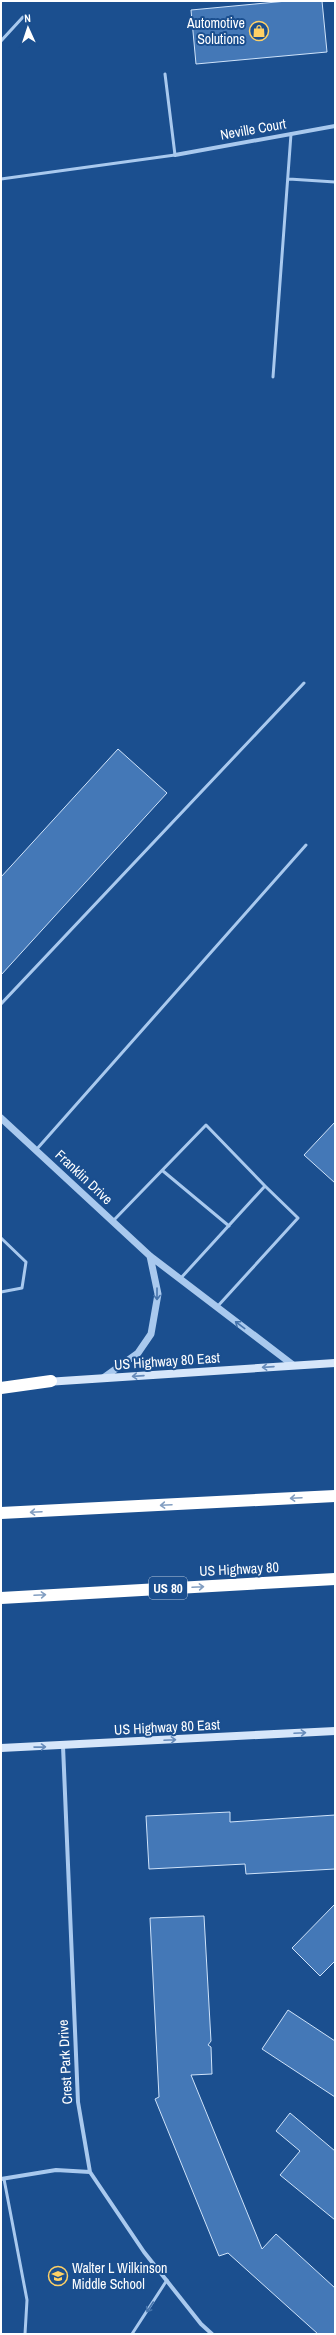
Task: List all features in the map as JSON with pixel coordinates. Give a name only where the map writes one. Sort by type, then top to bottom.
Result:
[{"type":"highway","points":[[1,1388],[51,1381]]},
{"type":"highway","points":[[1,1513],[335,1496]]},
{"type":"highway","name":"US Highway 80","points":[[1,1598],[335,1579]]},
{"type":"main road","name":"US Highway 80 East","points":[[1,1384],[103,1379],[335,1363]]},
{"type":"main road","name":"US Highway 80 East","points":[[1,1748],[335,1731]]},
{"type":"street","name":"Neville Court","points":[[175,155],[335,126]]},
{"type":"street","name":"Franklin Drive","points":[[1,1118],[150,1256],[293,1365]]},
{"type":"street","points":[[103,1379],[138,1353],[151,1334],[158,1294],[150,1256]]},
{"type":"street","name":"Crest Park Drive","points":[[63,1746],[78,2102],[90,2172],[144,2252],[201,2324],[212,2334]]},
{"type":"street","points":[[3,2179],[56,2170],[90,2172]]},
{"type":"lane","points":[[1,41],[22,17]]},
{"type":"lane","points":[[1,179],[175,155],[165,74]]},
{"type":"lane","points":[[273,377],[289,179],[291,134]]},
{"type":"lane","points":[[289,179],[335,182]]},
{"type":"lane","points":[[1,1004],[304,683]]},
{"type":"lane","points":[[36,1150],[306,845]]},
{"type":"lane","points":[[113,1222],[206,1125],[298,1218],[217,1307]]},
{"type":"lane","points":[[163,1171],[229,1226]]},
{"type":"lane","points":[[180,1279],[265,1186]]},
{"type":"lane","points":[[1,1238],[26,1262],[22,1288],[1,1292]]},
{"type":"lane","points":[[3,2179],[27,2300],[24,2334]]},
{"type":"lane","points":[[132,2334],[167,2280]]},
{"type":"building","name":"Automotive Solutions","points":[[287,1],[322,1],[327,52],[196,64],[191,10]]},
{"type":"building","points":[[118,749],[167,793],[1,975],[1,877]]},
{"type":"building","points":[[335,1122],[335,1183],[304,1155]]},
{"type":"building","points":[[230,1812],[230,1822],[335,1815],[335,1869],[246,1874],[245,1864],[149,1869],[146,1816]]},
{"type":"building","points":[[335,1904],[335,1961],[320,1976],[292,1948]]},
{"type":"building","points":[[204,1916],[211,2041],[208,2045],[211,2047],[212,2074],[191,2075],[262,2249],[276,2234],[335,2288],[335,2334],[318,2334],[228,2253],[219,2256],[155,2099],[159,2097],[150,1918]]},
{"type":"building","points":[[288,2010],[335,2041],[335,2097],[262,2049]]},
{"type":"building","points":[[290,2113],[335,2151],[335,2220],[280,2175],[300,2151],[276,2131]]},
{"type":"place","name":"Automotive Solutions","points":[[259,31]]},
{"type":"place","name":"Walter L Wilkinson Middle School","points":[[58,2276]]}]
